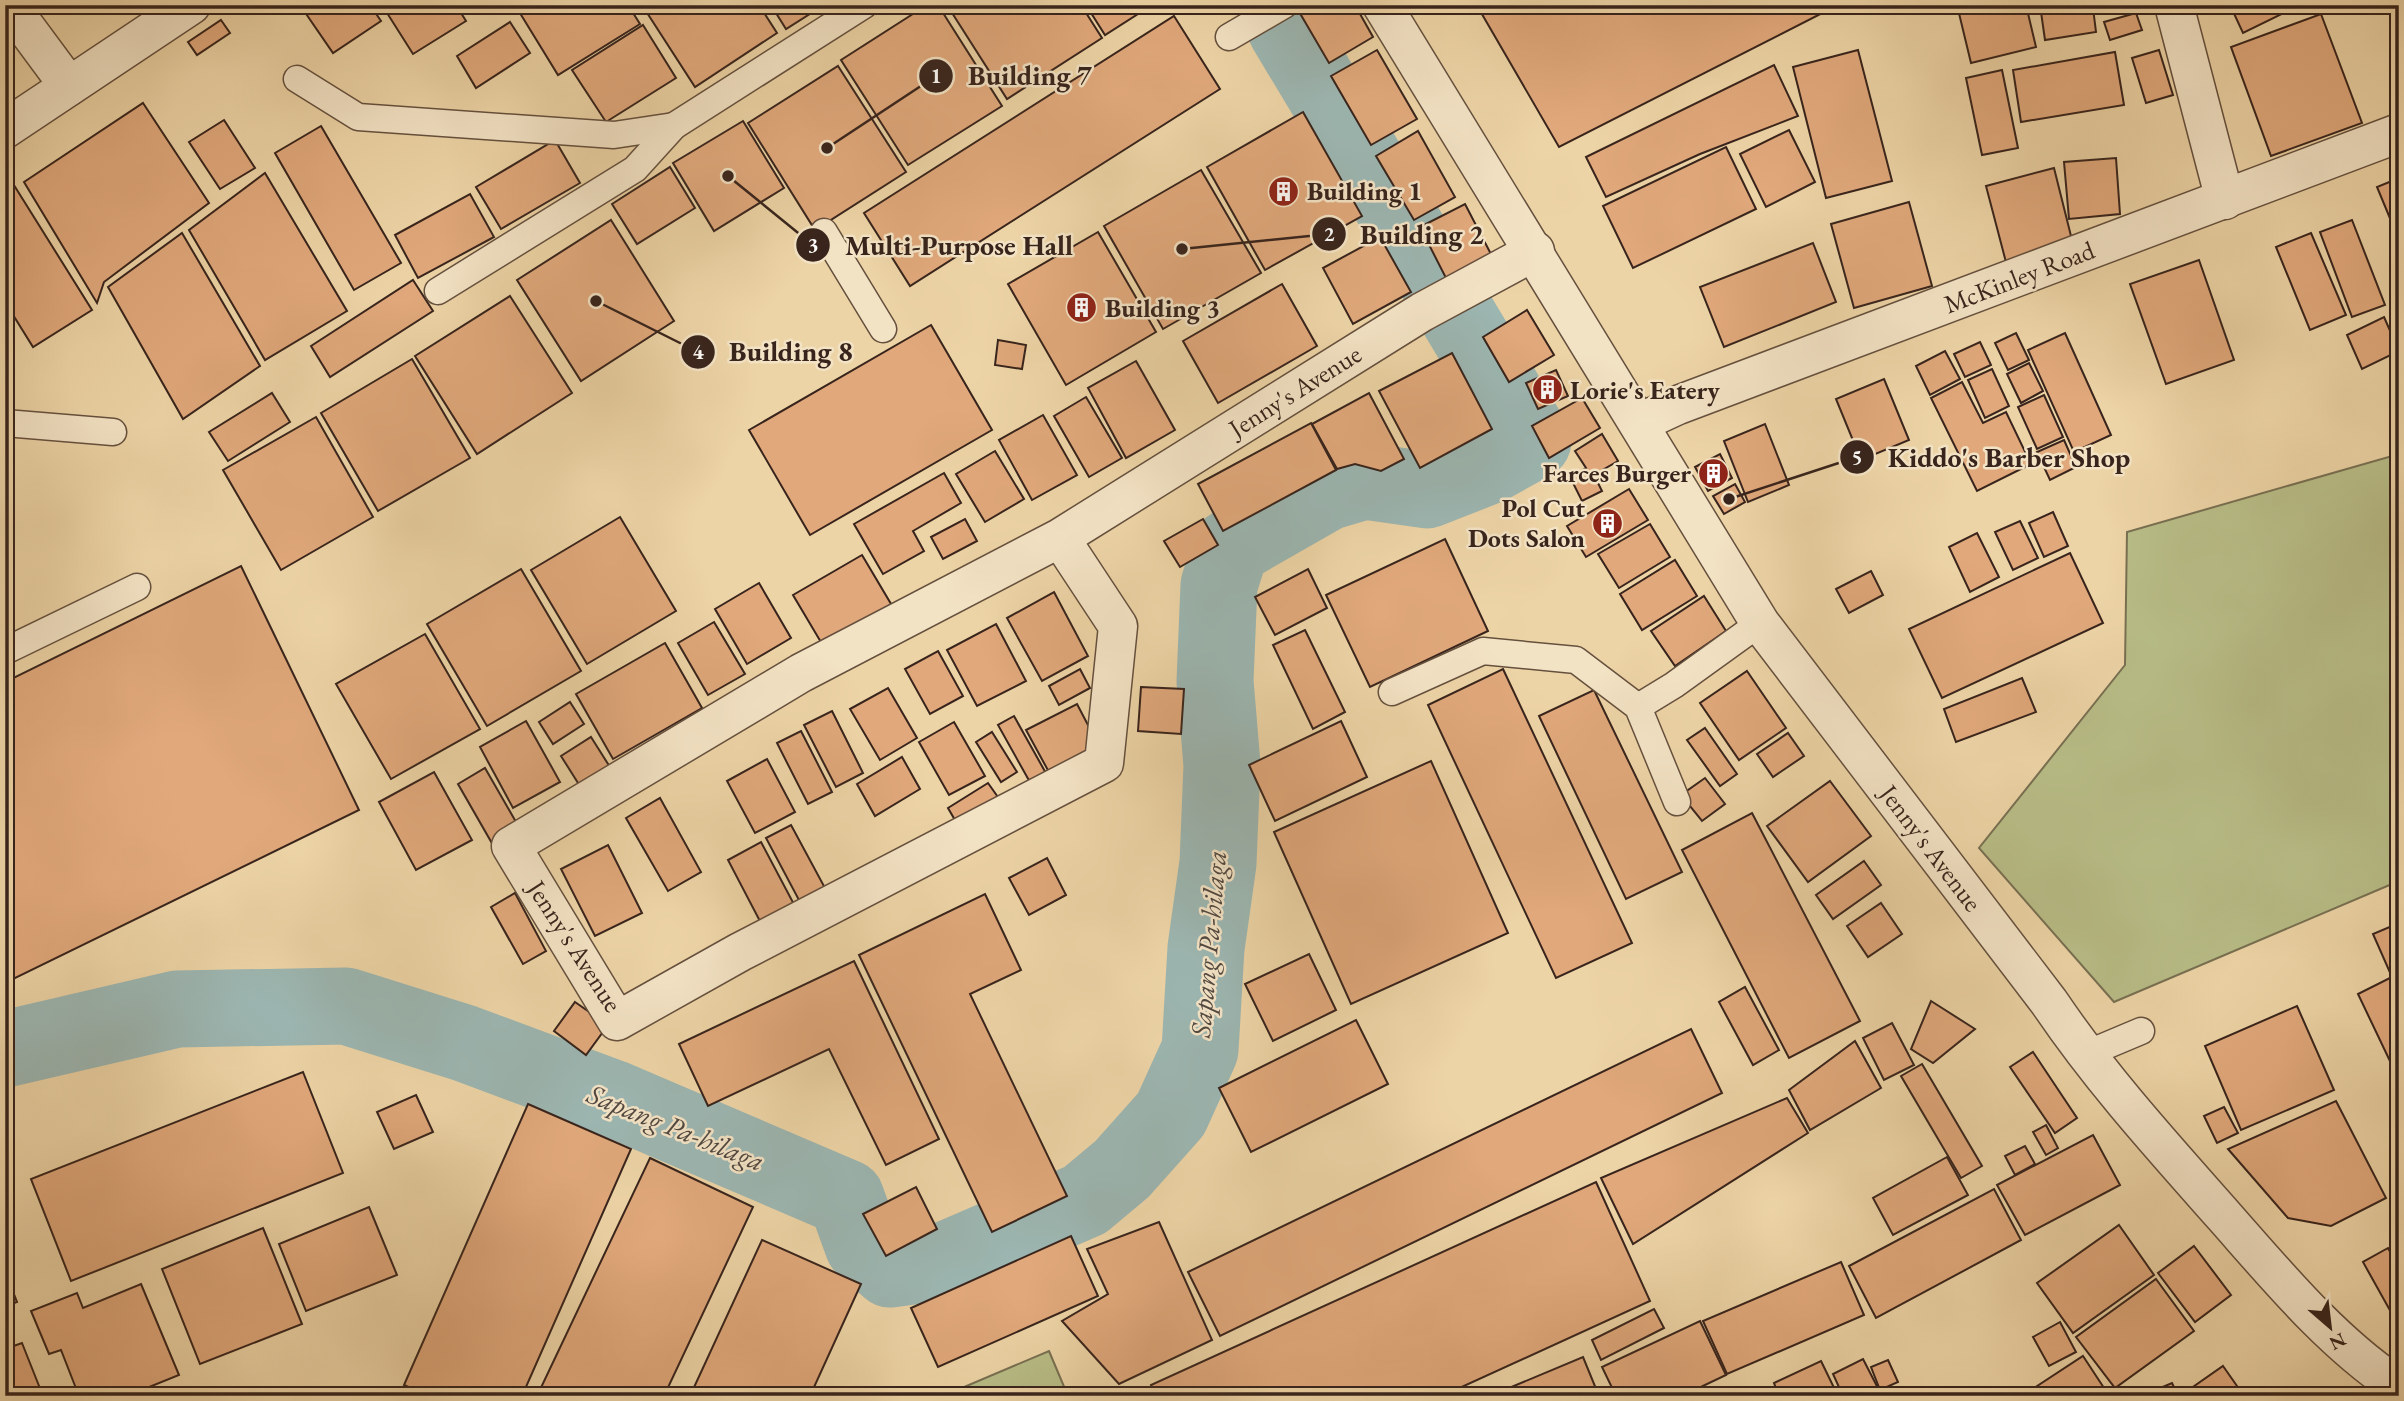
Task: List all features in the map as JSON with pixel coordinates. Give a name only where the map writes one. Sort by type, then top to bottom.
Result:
[{"type":"street","points":[[9,5],[69,86]]},
{"type":"street","points":[[5,129],[191,5]]},
{"type":"street","name":"Jenny's Avenue","points":[[1382,5],[1760,622],[2049,1002],[2084,1055],[2270,1268],[2370,1368],[2399,1387]]},
{"type":"street","points":[[2174,5],[2225,200]]},
{"type":"street","name":"McKinley Road","points":[[1639,423],[1678,405],[2399,133]]},
{"type":"street","name":"Jenny's Avenue","points":[[1060,538],[1118,626],[1104,764],[740,952],[617,1021],[511,846],[801,673],[1060,538],[1422,312],[1535,251]]},
{"type":"lane","points":[[438,291],[635,169],[674,126],[864,5]]},
{"type":"lane","points":[[1230,37],[1284,5]]},
{"type":"lane","points":[[297,79],[358,117],[614,135],[674,126]]},
{"type":"lane","points":[[824,232],[883,329]]},
{"type":"lane","points":[[5,423],[113,432]]},
{"type":"lane","points":[[5,651],[137,587]]},
{"type":"lane","points":[[1638,707],[1674,685],[1760,622]]},
{"type":"lane","points":[[1392,692],[1483,651],[1576,660],[1638,707],[1677,802]]},
{"type":"lane","points":[[2084,1055],[2141,1031]]},
{"type":"green space","points":[[2399,454],[2399,881],[2114,1002],[1979,848],[2125,665],[2127,532]]},
{"type":"green space","points":[[1049,1351],[1068,1396],[952,1396],[950,1393]]},
{"type":"building","points":[[300,5],[370,5],[381,21],[333,53]]},
{"type":"building","points":[[382,5],[456,5],[466,21],[413,54]]},
{"type":"building","points":[[515,5],[628,5],[640,24],[558,75]]},
{"type":"building","points":[[642,5],[759,5],[777,33],[695,87]]},
{"type":"building","points":[[771,5],[824,5],[786,29]]},
{"type":"building","points":[[927,5],[938,5],[1002,106],[908,165],[841,60]]},
{"type":"building","points":[[947,5],[1081,5],[1102,38],[1007,99]]},
{"type":"building","points":[[1086,5],[1152,5],[1105,35]]},
{"type":"building","points":[[1317,5],[1355,5],[1373,37],[1329,63],[1301,15]]},
{"type":"building","points":[[1485,5],[1838,5],[1559,147],[1479,9]]},
{"type":"building","points":[[1957,5],[2026,5],[2036,47],[1971,63]]},
{"type":"building","points":[[2040,5],[2107,5],[2093,8],[2096,32],[2045,40]]},
{"type":"building","points":[[2230,5],[2300,5],[2243,33]]},
{"type":"building","points":[[2136,13],[2142,30],[2110,40],[2104,22]]},
{"type":"building","points":[[2321,14],[2362,123],[2271,156],[2231,47]]},
{"type":"building","points":[[1174,16],[1220,89],[910,286],[864,213]]},
{"type":"building","points":[[221,20],[230,33],[197,55],[188,42]]},
{"type":"building","points":[[510,22],[530,53],[476,88],[457,56]]},
{"type":"building","points":[[643,25],[676,78],[606,122],[572,70]]},
{"type":"building","points":[[1377,50],[1417,119],[1371,145],[1331,76]]},
{"type":"building","points":[[1858,50],[1892,181],[1826,198],[1793,67]]},
{"type":"building","points":[[2159,50],[2173,95],[2146,103],[2132,58]]},
{"type":"building","points":[[2115,52],[2124,105],[2021,122],[2013,70]]},
{"type":"building","points":[[1774,65],[1798,116],[1700,154],[1606,197],[1586,157]]},
{"type":"building","points":[[838,66],[906,172],[815,230],[748,123]]},
{"type":"building","points":[[2002,70],[2018,148],[1982,155],[1966,78]]},
{"type":"building","points":[[143,103],[209,203],[104,282],[97,303],[24,182]]},
{"type":"building","name":"Building 1","points":[[1303,112],[1362,216],[1265,270],[1207,167]]},
{"type":"building","points":[[224,120],[255,168],[220,189],[189,142]]},
{"type":"building","points":[[743,121],[784,188],[714,231],[673,163]]},
{"type":"building","points":[[321,126],[401,263],[354,290],[275,153]]},
{"type":"building","points":[[1789,130],[1815,182],[1766,207],[1740,154]]},
{"type":"building","points":[[1418,131],[1455,197],[1414,220],[1376,156]]},
{"type":"building","points":[[555,140],[580,183],[501,229],[476,187]]},
{"type":"building","points":[[1726,147],[1756,209],[1633,268],[1603,206]]},
{"type":"building","points":[[2116,158],[2120,214],[2069,219],[2064,162]]},
{"type":"building","points":[[670,167],[695,208],[637,244],[612,204]]},
{"type":"building","points":[[2054,168],[2074,248],[2007,266],[1986,186]]},
{"type":"building","points":[[1201,170],[1261,273],[1163,329],[1104,226]]},
{"type":"building","points":[[265,173],[347,311],[265,360],[189,230]]},
{"type":"building","points":[[2399,178],[2399,240],[2377,187]]},
{"type":"building","points":[[12,182],[92,310],[33,347],[5,302],[5,186]]},
{"type":"building","points":[[470,194],[494,237],[418,278],[395,235]]},
{"type":"building","points":[[1909,202],[1932,286],[1854,308],[1831,224]]},
{"type":"building","points":[[1465,204],[1493,258],[1448,282],[1420,227]]},
{"type":"building","points":[[611,220],[674,321],[581,381],[517,280]]},
{"type":"building","points":[[2352,220],[2385,305],[2352,317],[2320,232]]},
{"type":"building","name":"Building 3","points":[[1098,232],[1156,332],[1066,385],[1008,284]]},
{"type":"building","points":[[182,233],[260,366],[183,419],[108,287]]},
{"type":"building","points":[[2311,233],[2346,315],[2310,330],[2276,247]]},
{"type":"building","points":[[1380,237],[1411,292],[1353,324],[1323,268]]},
{"type":"building","points":[[1813,243],[1836,302],[1724,347],[1700,287]]},
{"type":"building","points":[[2199,260],[2234,360],[2166,384],[2130,284]]},
{"type":"building","points":[[413,280],[433,311],[330,377],[311,346]]},
{"type":"building","points":[[1282,284],[1317,346],[1218,403],[1183,341]]},
{"type":"building","points":[[510,296],[572,393],[477,454],[415,356]]},
{"type":"building","points":[[1527,310],[1554,355],[1509,382],[1483,337]]},
{"type":"building","points":[[2384,317],[2399,351],[2362,369],[2347,335]]},
{"type":"building","points":[[931,325],[992,430],[810,535],[749,430]]},
{"type":"building","points":[[2016,333],[2029,360],[2008,370],[1995,343]]},
{"type":"building","points":[[2065,333],[2111,435],[2074,452],[2028,350]]},
{"type":"building","points":[[998,340],[1026,345],[1022,369],[995,365]]},
{"type":"building","points":[[1980,342],[1991,365],[1965,377],[1954,354]]},
{"type":"building","points":[[1945,351],[1960,379],[1930,395],[1916,366]]},
{"type":"building","points":[[1452,353],[1492,429],[1420,468],[1379,391]]},
{"type":"building","points":[[412,359],[470,458],[378,511],[321,413]]},
{"type":"building","points":[[1136,361],[1175,430],[1126,458],[1088,388]]},
{"type":"building","points":[[2029,363],[2043,391],[2021,403],[2007,374]]},
{"type":"building","points":[[1992,369],[2009,406],[1985,418],[1968,380]]},
{"type":"building","name":"Lorie's Eatery","points":[[1556,370],[1568,396],[1538,409],[1526,383]]},
{"type":"building","points":[[1884,379],[1909,440],[1861,460],[1836,399]]},
{"type":"building","points":[[1962,382],[1983,423],[2006,412],[2031,464],[1977,491],[1931,398]]},
{"type":"building","points":[[272,393],[290,422],[228,461],[209,432]]},
{"type":"building","points":[[1369,393],[1404,459],[1381,471],[1355,464],[1337,469],[1312,424]]},
{"type":"building","points":[[2044,395],[2063,437],[2037,449],[2018,407]]},
{"type":"building","points":[[1086,397],[1122,458],[1089,477],[1054,416]]},
{"type":"building","points":[[1582,398],[1600,428],[1549,458],[1532,426]]},
{"type":"building","points":[[1043,415],[1077,475],[1032,500],[999,440]]},
{"type":"building","points":[[316,417],[373,517],[281,570],[223,470]]},
{"type":"building","points":[[1311,423],[1336,470],[1223,531],[1198,484]]},
{"type":"building","points":[[1765,424],[1789,485],[1748,502],[1724,441]]},
{"type":"building","points":[[1602,434],[1618,461],[1594,475],[1602,491],[1582,501],[1570,477],[1586,468],[1575,451]]},
{"type":"building","points":[[2064,440],[2076,467],[2050,480],[2037,452]]},
{"type":"building","points":[[995,451],[1024,499],[985,522],[956,474]]},
{"type":"building","name":"Farces Burger","points":[[1720,454],[1732,478],[1708,491],[1695,467]]},
{"type":"building","points":[[944,473],[961,503],[913,531],[924,551],[883,574],[854,524]]},
{"type":"building","points":[[1735,484],[1745,502],[1724,514],[1713,496]]},
{"type":"building","name":"Pol Cut Dots Salon","points":[[1629,489],[1648,520],[1586,557],[1567,526]]},
{"type":"building","points":[[2053,512],[2068,546],[2044,557],[2029,523]]},
{"type":"building","points":[[620,517],[676,611],[587,664],[531,570]]},
{"type":"building","points":[[965,519],[977,541],[943,559],[931,537]]},
{"type":"building","points":[[1203,519],[1218,545],[1180,567],[1164,541]]},
{"type":"building","points":[[2020,521],[2038,558],[2013,570],[1995,532]]},
{"type":"building","points":[[1650,524],[1670,557],[1619,588],[1598,554]]},
{"type":"building","points":[[1977,533],[1999,577],[1970,592],[1949,547]]},
{"type":"building","points":[[1445,539],[1488,631],[1370,687],[1326,595]]},
{"type":"building","points":[[2070,553],[2103,623],[1942,698],[1909,629]]},
{"type":"building","points":[[862,555],[894,609],[825,649],[793,595]]},
{"type":"building","points":[[1675,560],[1697,596],[1642,630],[1620,594]]},
{"type":"building","points":[[241,566],[359,810],[5,983],[5,682]]},
{"type":"building","points":[[521,569],[581,671],[487,726],[427,624]]},
{"type":"building","points":[[1308,569],[1327,608],[1275,635],[1255,597]]},
{"type":"building","points":[[1871,571],[1883,595],[1849,613],[1836,589]]},
{"type":"building","points":[[759,583],[791,638],[747,664],[715,609]]},
{"type":"building","points":[[1054,592],[1088,656],[1042,681],[1007,618]]},
{"type":"building","points":[[1704,596],[1726,631],[1675,666],[1651,631]]},
{"type":"building","points":[[714,622],[745,674],[708,695],[678,643]]},
{"type":"building","points":[[996,624],[1026,681],[977,706],[947,650]]},
{"type":"building","points":[[1305,630],[1345,712],[1313,729],[1273,645]]},
{"type":"building","points":[[425,634],[480,729],[391,779],[336,684]]},
{"type":"building","points":[[665,643],[702,708],[613,759],[576,694]]},
{"type":"building","points":[[938,651],[963,696],[930,714],[905,669]]},
{"type":"building","points":[[1080,669],[1090,688],[1059,705],[1049,686]]},
{"type":"building","points":[[1503,669],[1632,943],[1556,978],[1428,705]]},
{"type":"building","points":[[1747,671],[1786,728],[1739,760],[1700,703]]},
{"type":"building","points":[[2022,678],[2036,712],[1956,742],[1944,709]]},
{"type":"building","points":[[1141,687],[1184,689],[1181,734],[1138,731]]},
{"type":"building","points":[[888,688],[917,738],[880,760],[850,709]]},
{"type":"building","points":[[1594,690],[1682,872],[1626,899],[1539,716]]},
{"type":"building","points":[[570,702],[584,724],[553,744],[539,722]]},
{"type":"building","points":[[1077,704],[1100,748],[1050,774],[1026,730]]},
{"type":"building","points":[[832,711],[863,773],[836,787],[804,725]]},
{"type":"building","points":[[1014,716],[1052,784],[1036,793],[998,725]]},
{"type":"building","points":[[526,721],[560,782],[513,808],[480,747]]},
{"type":"building","points":[[1341,721],[1367,777],[1275,821],[1249,765]]},
{"type":"building","points":[[954,722],[985,776],[949,795],[919,742]]},
{"type":"building","points":[[1705,728],[1737,774],[1720,786],[1687,740]]},
{"type":"building","points":[[801,731],[832,792],[808,804],[777,743]]},
{"type":"building","points":[[992,732],[1017,772],[1001,782],[976,742]]},
{"type":"building","points":[[1788,733],[1804,756],[1773,777],[1757,754]]},
{"type":"building","points":[[591,737],[615,775],[585,794],[561,756]]},
{"type":"building","points":[[902,757],[920,789],[875,816],[857,784]]},
{"type":"building","points":[[767,759],[795,812],[755,833],[727,781]]},
{"type":"building","points":[[1431,761],[1508,933],[1351,1004],[1274,832]]},
{"type":"building","points":[[485,768],[520,829],[493,845],[458,784]]},
{"type":"building","points":[[434,772],[472,840],[416,870],[379,802]]},
{"type":"building","points":[[1705,778],[1725,804],[1702,821],[1681,795]]},
{"type":"building","points":[[1830,781],[1871,836],[1808,882],[1767,826]]},
{"type":"building","points":[[988,783],[1000,800],[959,827],[948,808]]},
{"type":"building","points":[[660,798],[701,872],[668,891],[626,818]]},
{"type":"building","points":[[1752,813],[1860,1021],[1789,1058],[1682,850]]},
{"type":"building","points":[[791,825],[825,888],[800,902],[766,838]]},
{"type":"building","points":[[761,842],[797,910],[763,927],[728,860]]},
{"type":"building","points":[[608,845],[642,913],[595,936],[561,869]]},
{"type":"building","points":[[1047,858],[1066,895],[1029,915],[1009,878]]},
{"type":"building","points":[[1864,861],[1881,885],[1833,919],[1816,895]]},
{"type":"building","points":[[515,893],[546,951],[523,964],[491,907]]},
{"type":"building","points":[[985,894],[1021,970],[970,994],[1067,1196],[992,1232],[859,955]]},
{"type":"building","points":[[1881,903],[1902,934],[1868,957],[1847,926]]},
{"type":"building","points":[[2399,923],[2399,1080],[2358,994],[2392,977],[2373,934]]},
{"type":"building","points":[[1309,954],[1336,1010],[1273,1041],[1245,984]]},
{"type":"building","points":[[854,961],[939,1139],[886,1165],[829,1049],[708,1106],[679,1044]]},
{"type":"building","points":[[1745,987],[1779,1050],[1753,1065],[1719,1002]]},
{"type":"building","points":[[1931,1001],[1975,1029],[1933,1063],[1911,1049]]},
{"type":"building","points":[[575,1002],[608,1025],[586,1055],[554,1031]]},
{"type":"building","points":[[2297,1006],[2334,1090],[2241,1130],[2205,1046]]},
{"type":"building","points":[[1356,1020],[1388,1084],[1251,1152],[1219,1088]]},
{"type":"building","points":[[1892,1023],[1914,1065],[1884,1080],[1863,1038]]},
{"type":"building","points":[[1691,1029],[1722,1093],[1220,1336],[1188,1272]]},
{"type":"building","points":[[1855,1041],[1881,1088],[1810,1130],[1789,1090]]},
{"type":"building","points":[[2033,1052],[2077,1118],[2055,1133],[2010,1067]]},
{"type":"building","points":[[1922,1064],[1982,1166],[1961,1178],[1901,1076]]},
{"type":"building","points":[[303,1072],[343,1173],[71,1281],[31,1179]]},
{"type":"building","points":[[416,1095],[433,1132],[394,1149],[377,1112]]},
{"type":"building","points":[[1787,1098],[1808,1133],[1633,1244],[1601,1178]]},
{"type":"building","points":[[2336,1101],[2386,1198],[2331,1226],[2288,1218],[2228,1149]]},
{"type":"building","points":[[528,1104],[631,1149],[522,1396],[429,1396],[404,1385]]},
{"type":"building","points":[[2224,1107],[2238,1133],[2217,1143],[2204,1116]]},
{"type":"building","points":[[2046,1125],[2058,1148],[2046,1155],[2033,1132]]},
{"type":"building","points":[[2093,1135],[2120,1185],[2025,1235],[1997,1185]]},
{"type":"building","points":[[2025,1146],[2035,1164],[2015,1175],[2005,1156]]},
{"type":"building","points":[[1947,1157],[1968,1195],[1893,1235],[1873,1198]]},
{"type":"building","points":[[650,1158],[753,1207],[664,1396],[537,1396]]},
{"type":"building","points":[[1596,1182],[1650,1301],[1442,1396],[1156,1396],[1151,1385]]},
{"type":"building","points":[[916,1187],[937,1229],[886,1256],[863,1214]]},
{"type":"building","points":[[1994,1189],[2021,1240],[1876,1318],[1849,1266]]},
{"type":"building","points":[[369,1207],[397,1275],[306,1311],[279,1244]]},
{"type":"building","points":[[1159,1222],[1212,1340],[1119,1384],[1062,1321],[1108,1294],[1087,1249]]},
{"type":"building","points":[[2119,1225],[2154,1275],[2073,1333],[2037,1283]]},
{"type":"building","points":[[263,1228],[302,1324],[200,1364],[162,1269]]},
{"type":"building","points":[[1071,1236],[1098,1296],[938,1367],[911,1308]]},
{"type":"building","points":[[762,1240],[861,1284],[810,1396],[690,1396]]},
{"type":"building","points":[[2194,1246],[2231,1295],[2195,1322],[2158,1273]]},
{"type":"building","points":[[2388,1248],[2399,1268],[2399,1311],[2392,1314],[2363,1262]]},
{"type":"building","points":[[1841,1262],[1864,1315],[1727,1374],[1703,1321]]},
{"type":"building","points":[[5,1271],[17,1302],[5,1307]]},
{"type":"building","points":[[2156,1279],[2194,1331],[2115,1388],[2076,1337]]},
{"type":"building","points":[[141,1284],[179,1375],[127,1396],[79,1396],[61,1350],[49,1354],[31,1311],[77,1293],[83,1308]]},
{"type":"building","points":[[1654,1309],[1664,1328],[1601,1360],[1592,1340]]},
{"type":"building","points":[[1700,1321],[1726,1375],[1682,1396],[1616,1396],[1602,1367]]},
{"type":"building","points":[[2060,1322],[2076,1352],[2049,1366],[2033,1337]]},
{"type":"building","points":[[22,1343],[43,1396],[5,1396],[5,1349]]},
{"type":"building","points":[[2083,1356],[2104,1388],[2092,1396],[2031,1396],[2028,1392]]},
{"type":"building","points":[[1583,1357],[1599,1396],[1490,1396]]},
{"type":"building","points":[[1863,1359],[1882,1396],[1843,1396],[1833,1374]]},
{"type":"building","points":[[1888,1360],[1898,1382],[1880,1390],[1871,1367]]},
{"type":"building","points":[[1821,1361],[1838,1396],[1779,1396],[1774,1383]]},
{"type":"building","points":[[2223,1366],[2244,1396],[2180,1396]]},
{"type":"building","points":[[2172,1383],[2178,1396],[2141,1396]]},
{"type":"waterway","name":"Sapang Pa-hilaga","points":[[1286,29],[1443,290]]},
{"type":"waterway","name":"Sapang Pa-hilaga","points":[[5,1049],[177,1009],[346,1006],[464,1043],[612,1098],[846,1198],[863,1245],[890,1269],[941,1262],[1085,1200],[1122,1169],[1171,1114],[1200,1050],[1206,948],[1218,863],[1222,765],[1215,681],[1219,585],[1231,547],[1327,492],[1364,481],[1427,490],[1488,466],[1533,441],[1452,306]]},
{"type":"place","name":"Building 7","points":[[827,148]]},
{"type":"place","name":"Multi-Purpose Hall","points":[[728,176]]},
{"type":"place","name":"Building 1","points":[[1284,191]]},
{"type":"place","name":"Building 2","points":[[1182,249]]},
{"type":"place","name":"Building 8","points":[[596,301]]},
{"type":"place","name":"Building 3","points":[[1082,308]]},
{"type":"place","name":"Lorie's Eatery","points":[[1547,390]]},
{"type":"place","name":"Farces Burger","points":[[1714,473]]},
{"type":"place","name":"Kiddo's Barber Shop","points":[[1729,499]]},
{"type":"place","name":"Pol Cut Dots Salon","points":[[1608,523]]}]
